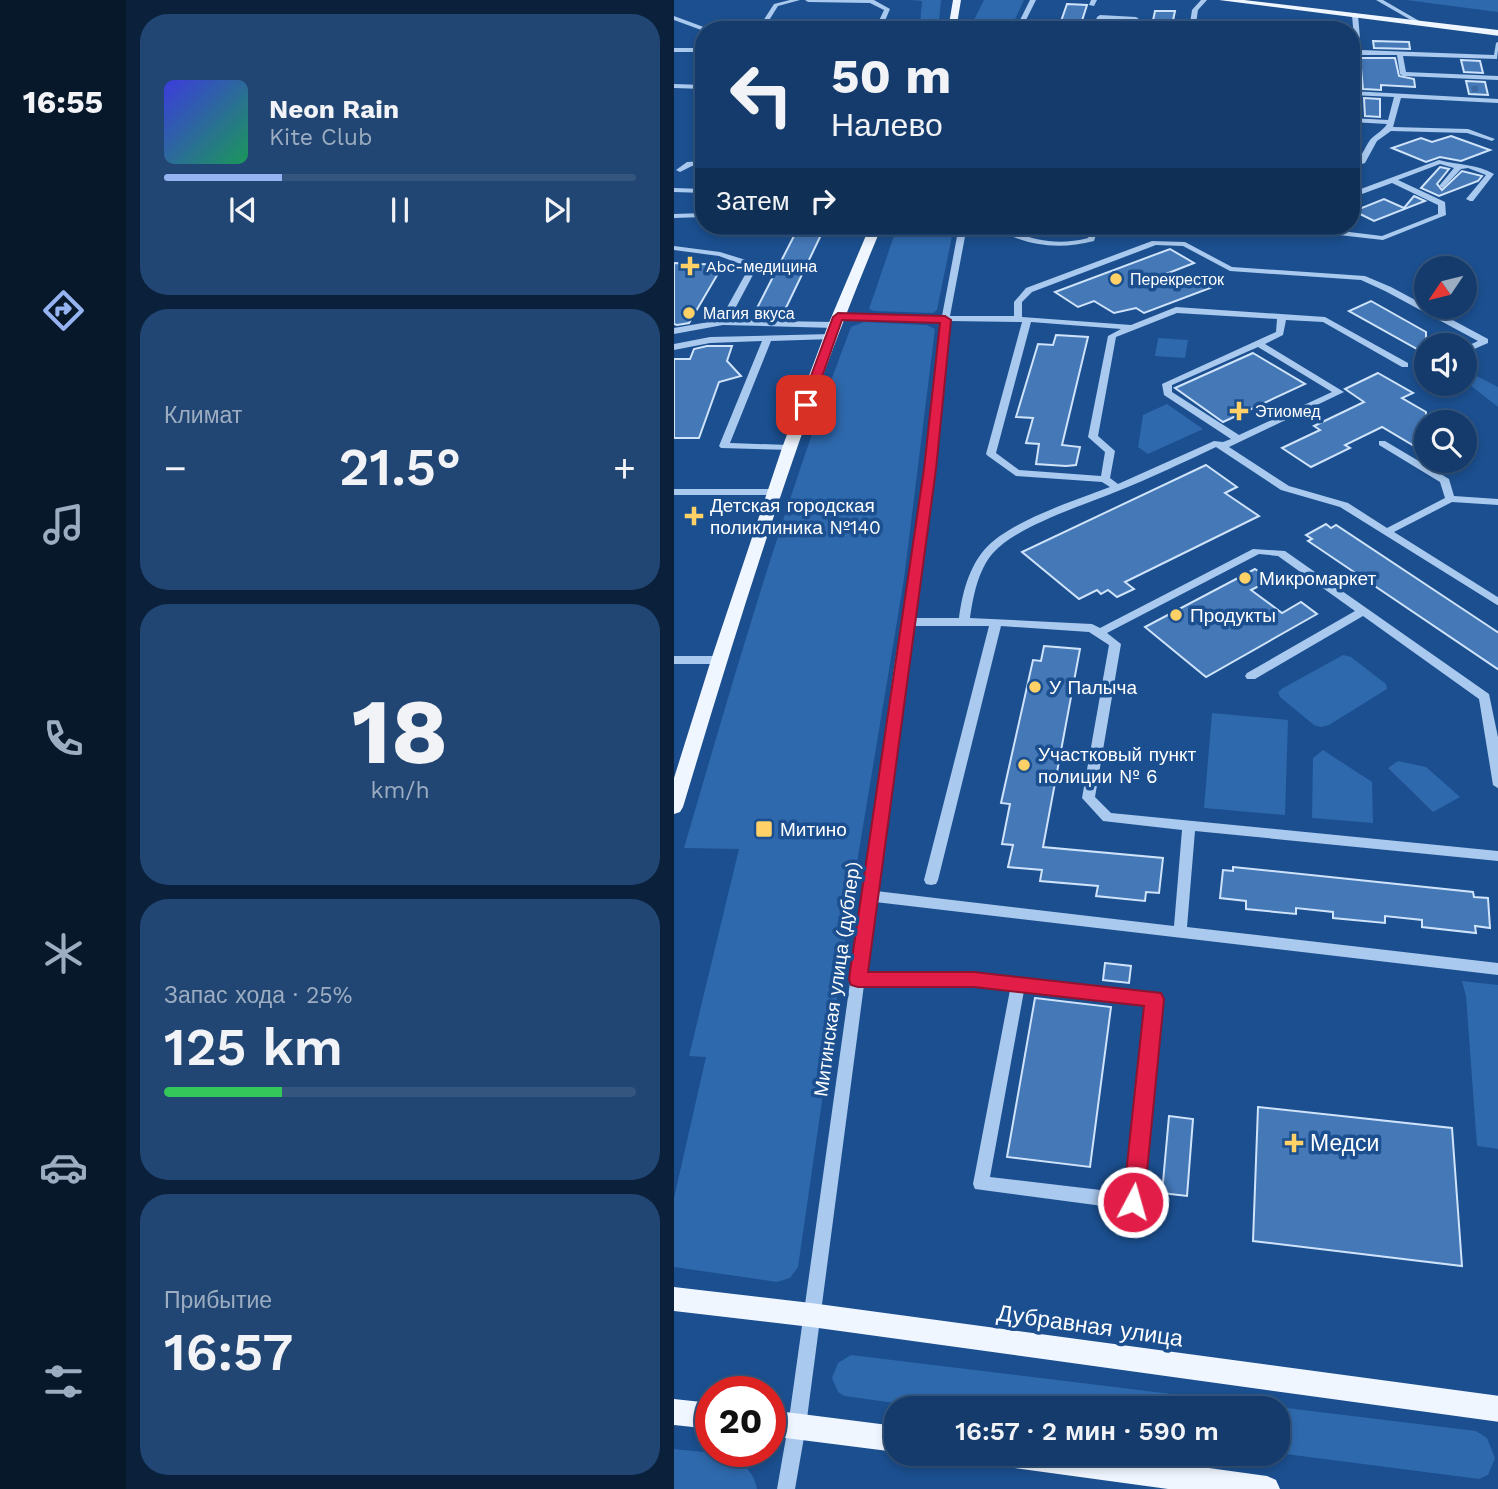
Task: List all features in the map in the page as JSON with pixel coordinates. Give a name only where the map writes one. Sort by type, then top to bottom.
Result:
[{"type":"main road","points":[[954,21],[957,0]]},
{"type":"main road","points":[[1223,0],[1498,33]]},
{"type":"main road","points":[[674,807],[719,660],[790,448],[834,326],[872,235]]},
{"type":"main road","name":"Дубравная улица","points":[[674,1299],[811,1315],[1498,1409]]},
{"type":"main road","points":[[674,1412],[695,1414]]},
{"type":"main road","points":[[786,1425],[884,1437]]},
{"type":"main road","points":[[1096,1466],[1267,1489]]},
{"type":"street","points":[[766,21],[776,5],[797,0]]},
{"type":"street","points":[[808,0],[871,1],[887,9],[882,21]]},
{"type":"street","points":[[1022,21],[1033,0]]},
{"type":"street","points":[[1193,21],[1195,10],[1204,0]]},
{"type":"street","points":[[1379,0],[1418,22]]},
{"type":"street","points":[[1355,15],[1355,21]]},
{"type":"street","points":[[1099,21],[1100,17],[1136,21]]},
{"type":"street","points":[[674,18],[695,26]]},
{"type":"street","points":[[1360,52],[1497,61],[1498,43]]},
{"type":"street","points":[[674,50],[695,50]]},
{"type":"street","points":[[1400,53],[1403,74],[1498,78]]},
{"type":"street","points":[[674,58],[695,59]]},
{"type":"street","points":[[1472,76],[1476,94]]},
{"type":"street","points":[[674,86],[695,87]]},
{"type":"street","points":[[1360,94],[1398,96],[1476,94],[1498,101]]},
{"type":"street","points":[[1360,162],[1373,140],[1390,126],[1398,96]]},
{"type":"street","points":[[1360,121],[1468,131],[1492,139]]},
{"type":"street","points":[[1360,192],[1439,162],[1459,167],[1469,166],[1490,174],[1470,199]]},
{"type":"street","points":[[674,179],[677,170],[695,164]]},
{"type":"street","points":[[1443,186],[1459,167]]},
{"type":"street","points":[[1356,235],[1383,238],[1442,215],[1442,204],[1392,180]]},
{"type":"street","points":[[674,190],[695,191]]},
{"type":"street","points":[[674,216],[695,215]]},
{"type":"street","name":"Митинская улица (дублер)","points":[[786,1489],[932,455],[945,320],[961,235]]},
{"type":"street","points":[[1015,235],[1026,241],[1076,244],[1091,239],[1092,235]]},
{"type":"street","points":[[1118,488],[1105,479],[1016,473],[991,454],[1023,319],[1018,302],[1029,290],[1155,243],[1168,242],[1185,244],[1230,269],[1353,277],[1378,284],[1470,333]]},
{"type":"street","points":[[674,248],[700,250],[746,263],[750,273],[723,322]]},
{"type":"street","points":[[1105,479],[1110,451],[1093,437],[1112,336],[1176,310],[1325,320],[1405,365]]},
{"type":"street","points":[[1238,439],[1167,393],[1167,384],[1280,333],[1282,317]]},
{"type":"street","points":[[674,331],[723,322],[834,326],[1023,319],[1132,328]]},
{"type":"street","points":[[674,347],[710,340],[767,340],[834,326]]},
{"type":"street","points":[[1477,337],[1485,341],[1477,345]]},
{"type":"street","points":[[767,340],[724,446],[790,448]]},
{"type":"street","points":[[1223,446],[1339,392],[1258,344]]},
{"type":"street","points":[[964,621],[967,595],[989,550],[1003,539],[1093,496],[1118,488],[1218,443],[1285,488],[1344,505],[1498,603]]},
{"type":"street","points":[[1382,443],[1445,481],[1450,499]]},
{"type":"street","points":[[674,492],[776,492]]},
{"type":"street","points":[[1387,532],[1450,499],[1498,502]]},
{"type":"street","points":[[1101,632],[1257,551],[1281,553],[1485,697],[1498,785]]},
{"type":"street","points":[[1251,676],[1364,611]]},
{"type":"street","points":[[908,622],[996,622],[1092,628],[1115,644],[1088,798],[1108,818],[1498,856]]},
{"type":"street","points":[[931,880],[996,622]]},
{"type":"street","points":[[674,660],[719,660]]},
{"type":"street","points":[[1180,932],[1189,826]]},
{"type":"street","points":[[869,896],[1498,969]]},
{"type":"street","points":[[858,979],[974,980],[1018,984],[1155,999],[1133,1202],[981,1184],[1018,984]]},
{"type":"street","points":[[1462,1406],[1479,1410],[1498,1424]]},
{"type":"shaded area","points":[[910,0],[941,0],[939,21],[920,21],[922,1]]},
{"type":"shaded area","points":[[984,0],[1024,0],[1014,21],[974,21]]},
{"type":"shaded area","points":[[1406,0],[1498,0],[1498,12],[1490,11]]},
{"type":"shaded area","points":[[952,235],[937,310],[933,313],[869,309],[894,236]]},
{"type":"shaded area","points":[[864,322],[927,325],[935,329],[904,579],[853,887],[798,1267],[790,1278],[777,1282],[674,1267],[674,1198],[706,1057],[689,1056],[739,849],[684,848],[742,651],[827,391],[851,327]]},
{"type":"shaded area","points":[[1158,338],[1188,340],[1185,358],[1155,356]]},
{"type":"shaded area","points":[[1477,376],[1498,387],[1498,407],[1477,390]]},
{"type":"shaded area","points":[[1167,404],[1203,429],[1148,454],[1138,447],[1143,415]]},
{"type":"shaded area","points":[[1343,655],[1351,657],[1386,684],[1387,689],[1329,725],[1314,725],[1280,697],[1278,692]]},
{"type":"shaded area","points":[[1212,713],[1288,720],[1285,815],[1204,808]]},
{"type":"shaded area","points":[[1323,750],[1372,782],[1373,823],[1312,818],[1313,758]]},
{"type":"shaded area","points":[[1398,761],[1426,767],[1460,797],[1433,812],[1388,768]]},
{"type":"shaded area","points":[[1462,981],[1498,985],[1498,1149],[1477,1146],[1466,996]]},
{"type":"shaded area","points":[[851,1355],[1188,1396],[884,1396],[884,1401],[844,1396],[838,1392],[832,1378],[838,1363]]},
{"type":"shaded area","points":[[1290,1408],[1476,1431],[1487,1438],[1495,1458],[1488,1475],[1479,1479],[1290,1455]]},
{"type":"shaded area","points":[[674,1449],[695,1451],[695,1467],[746,1467],[757,1489],[674,1489]]},
{"type":"building","points":[[1067,4],[1087,5],[1082,21],[1061,21]]},
{"type":"building","points":[[1155,11],[1175,11],[1173,21],[1153,21]]},
{"type":"building","points":[[1373,41],[1409,42],[1410,49],[1374,48]]},
{"type":"building","points":[[1360,58],[1395,58],[1399,76],[1414,79],[1415,87],[1381,85],[1381,90],[1363,89]]},
{"type":"building","points":[[1461,60],[1480,61],[1483,73],[1464,72]]},
{"type":"building","points":[[1466,81],[1485,82],[1488,95],[1469,94]]},
{"type":"building","points":[[1364,98],[1380,99],[1380,117],[1365,116]]},
{"type":"building","points":[[1451,136],[1490,150],[1461,161],[1440,157],[1426,162],[1392,148],[1421,138],[1432,142]]},
{"type":"building","points":[[1440,167],[1449,169],[1437,184],[1442,190],[1462,171],[1482,176],[1478,181],[1439,196],[1421,188]]},
{"type":"building","points":[[1414,196],[1425,201],[1374,221],[1360,214],[1360,209],[1384,199],[1404,208]]},
{"type":"building","points":[[794,235],[821,235],[784,312],[756,310]]},
{"type":"building","points":[[1170,249],[1194,263],[1148,281],[1218,285],[1144,313],[1136,308],[1114,313],[1094,301],[1078,307],[1055,292]]},
{"type":"building","points":[[674,263],[723,265],[689,323],[677,325],[674,324]]},
{"type":"building","points":[[1371,301],[1426,333],[1414,333],[1414,347],[1349,311]]},
{"type":"building","points":[[1056,335],[1088,337],[1062,445],[1080,447],[1076,465],[1036,464],[1039,444],[1026,443],[1033,418],[1016,417],[1038,344],[1053,345]]},
{"type":"building","points":[[732,346],[727,361],[741,376],[719,382],[699,438],[674,438],[674,359],[690,359],[694,349]]},
{"type":"building","points":[[1253,353],[1305,384],[1223,422],[1175,388]]},
{"type":"building","points":[[1378,373],[1413,393],[1402,398],[1423,410],[1414,410],[1414,446],[1382,427],[1345,445],[1350,448],[1311,467],[1282,448],[1320,430],[1314,426],[1364,402],[1345,389]]},
{"type":"building","points":[[1206,465],[1237,487],[1225,493],[1259,516],[1125,582],[1134,589],[1117,597],[1108,590],[1101,594],[1097,590],[1079,599],[1022,552]]},
{"type":"building","points":[[1326,524],[1331,528],[1336,525],[1499,633],[1499,670],[1308,541],[1312,539],[1306,535]]},
{"type":"building","points":[[1255,569],[1271,580],[1251,590],[1282,613],[1301,602],[1317,614],[1206,677],[1145,627]]},
{"type":"building","points":[[1044,646],[1080,649],[1043,847],[1163,858],[1159,893],[1146,892],[1145,901],[1096,896],[1098,886],[1040,881],[1042,870],[1008,867],[1013,845],[1002,844],[1010,804],[1001,803],[1033,660],[1041,661]]},
{"type":"building","points":[[1233,867],[1473,892],[1474,897],[1488,898],[1490,928],[1475,926],[1476,933],[1422,927],[1422,920],[1385,916],[1385,923],[1333,918],[1333,912],[1296,908],[1296,914],[1246,909],[1246,901],[1220,898],[1223,870],[1233,871]]},
{"type":"building","points":[[1105,963],[1131,966],[1129,983],[1103,980]]},
{"type":"building","points":[[1035,998],[1111,1007],[1090,1167],[1007,1157]]},
{"type":"building","points":[[1258,1107],[1452,1128],[1462,1266],[1253,1241]]},
{"type":"building","points":[[1169,1116],[1193,1119],[1187,1196],[1162,1193]]},
{"type":"tunnel","points":[[1474,86],[1476,94]]},
{"type":"place","name":"Abc-медицина","points":[[690,266]]},
{"type":"place","name":"Перекресток","points":[[1116,279]]},
{"type":"place","name":"Магия вкуса","points":[[689,313]]},
{"type":"place","name":"Этиомед","points":[[1239,411]]},
{"type":"place","name":"Детская городская поликлиника №140","points":[[694,516]]},
{"type":"place","name":"Микромаркет","points":[[1245,578]]},
{"type":"place","name":"Продукты","points":[[1176,615]]},
{"type":"place","name":"У Палыча","points":[[1035,687]]},
{"type":"place","name":"Участковый пункт полиции № 6","points":[[1024,765]]},
{"type":"place","name":"Митино","points":[[764,829]]},
{"type":"place","name":"Медси","points":[[1294,1143]]},
{"type":"route","points":[[806,405],[838,317],[945,320],[930,469],[858,979],[974,980],[1155,999],[1133,1202]]}]
